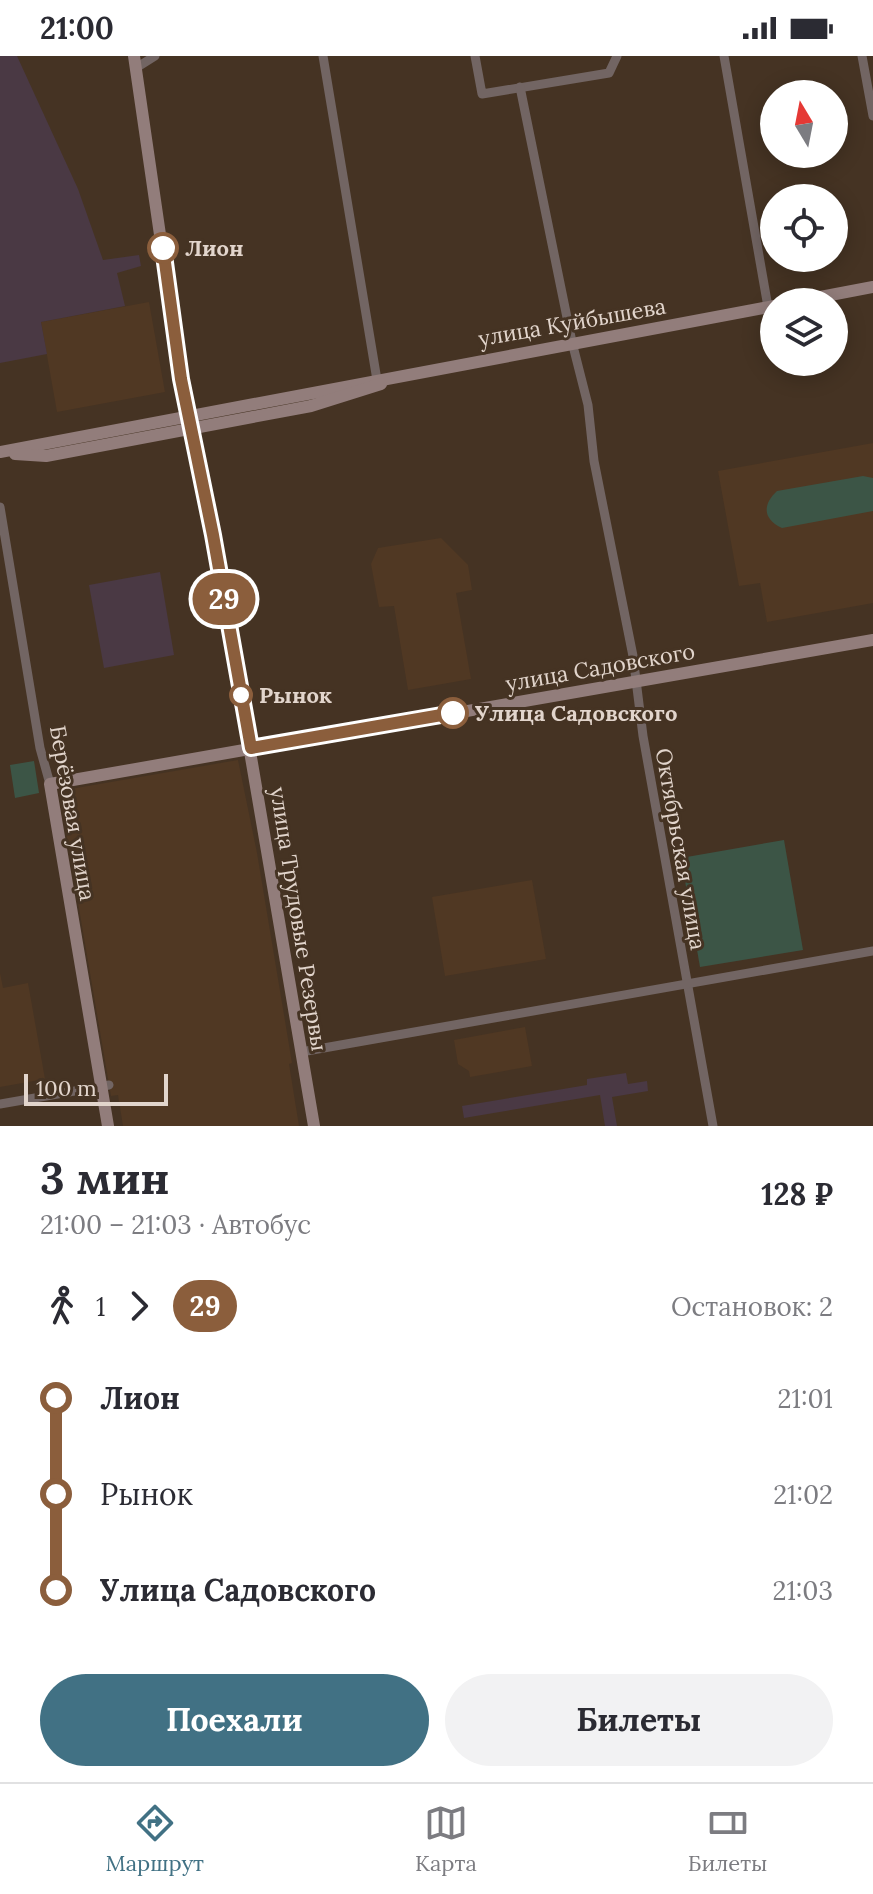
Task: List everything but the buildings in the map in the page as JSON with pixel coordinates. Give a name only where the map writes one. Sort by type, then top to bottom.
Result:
[{"type":"street","points":[[135,62],[155,56]]},
{"type":"street","points":[[323,56],[377,380]]},
{"type":"street","points":[[475,56],[482,94],[609,73],[617,56]]},
{"type":"street","points":[[724,56],[768,288]]},
{"type":"street","points":[[862,56],[873,116]]},
{"type":"street","name":"улица Трудовые Резервы","points":[[135,62],[190,422],[251,748],[314,1126]]},
{"type":"street","name":"Октябрьская улица","points":[[520,87],[572,342],[586,396],[594,461],[624,604],[643,736],[713,1126]]},
{"type":"street","points":[[848,292],[873,287]]},
{"type":"street","name":"улица Куйбышева","points":[[190,422],[423,370],[760,308]]},
{"type":"street","points":[[0,453],[46,456],[190,422],[311,406],[357,394],[423,370]]},
{"type":"street","name":"Берёзовая улица","points":[[0,507],[39,740],[50,784],[105,1086],[108,1126]]},
{"type":"street","name":"улица Садовского","points":[[50,784],[873,640]]},
{"type":"street","points":[[301,1052],[873,951]]},
{"type":"street","points":[[0,1104],[105,1086]]},
{"type":"shaded area","points":[[0,56],[17,56],[78,189],[103,260],[139,255],[141,266],[117,273],[125,306],[41,322],[47,354],[0,363]]},
{"type":"shaded area","points":[[149,302],[165,392],[57,412],[41,322]]},
{"type":"shaded area","points":[[873,443],[873,603],[767,622],[760,583],[739,586],[718,471]]},
{"type":"shaded area","points":[[441,538],[468,565],[472,590],[456,593],[471,679],[408,690],[394,606],[379,607],[371,564],[378,548]]},
{"type":"shaded area","points":[[160,572],[174,655],[104,668],[89,585]]},
{"type":"shaded area","points":[[238,760],[292,1063],[289,1064],[299,1126],[123,1126],[118,1095],[111,1096],[59,791]]},
{"type":"shaded area","points":[[532,880],[546,959],[445,976],[432,897]]},
{"type":"shaded area","points":[[0,973],[3,988],[28,983],[45,1079],[0,1087]]},
{"type":"shaded area","points":[[525,1027],[532,1066],[470,1077],[469,1071],[458,1064],[454,1040]]},
{"type":"shaded area","points":[[626,1073],[628,1084],[647,1081],[648,1091],[612,1097],[617,1126],[605,1126],[600,1095],[464,1118],[462,1106],[587,1085],[587,1079]]},
{"type":"green space","points":[[863,476],[873,478],[873,511],[782,528],[768,516],[767,506],[777,491]]},
{"type":"green space","points":[[34,761],[39,793],[15,798],[10,765]]},
{"type":"green space","points":[[784,840],[803,950],[700,967],[681,858]]},
{"type":"bus line","name":"29","points":[[163,248],[181,379],[202,475],[251,748],[453,713]]},
{"type":"place","name":"Лион","points":[[163,248]]},
{"type":"place","name":"Рынок","points":[[241,695]]},
{"type":"place","name":"Улица Садовского","points":[[453,713]]}]
